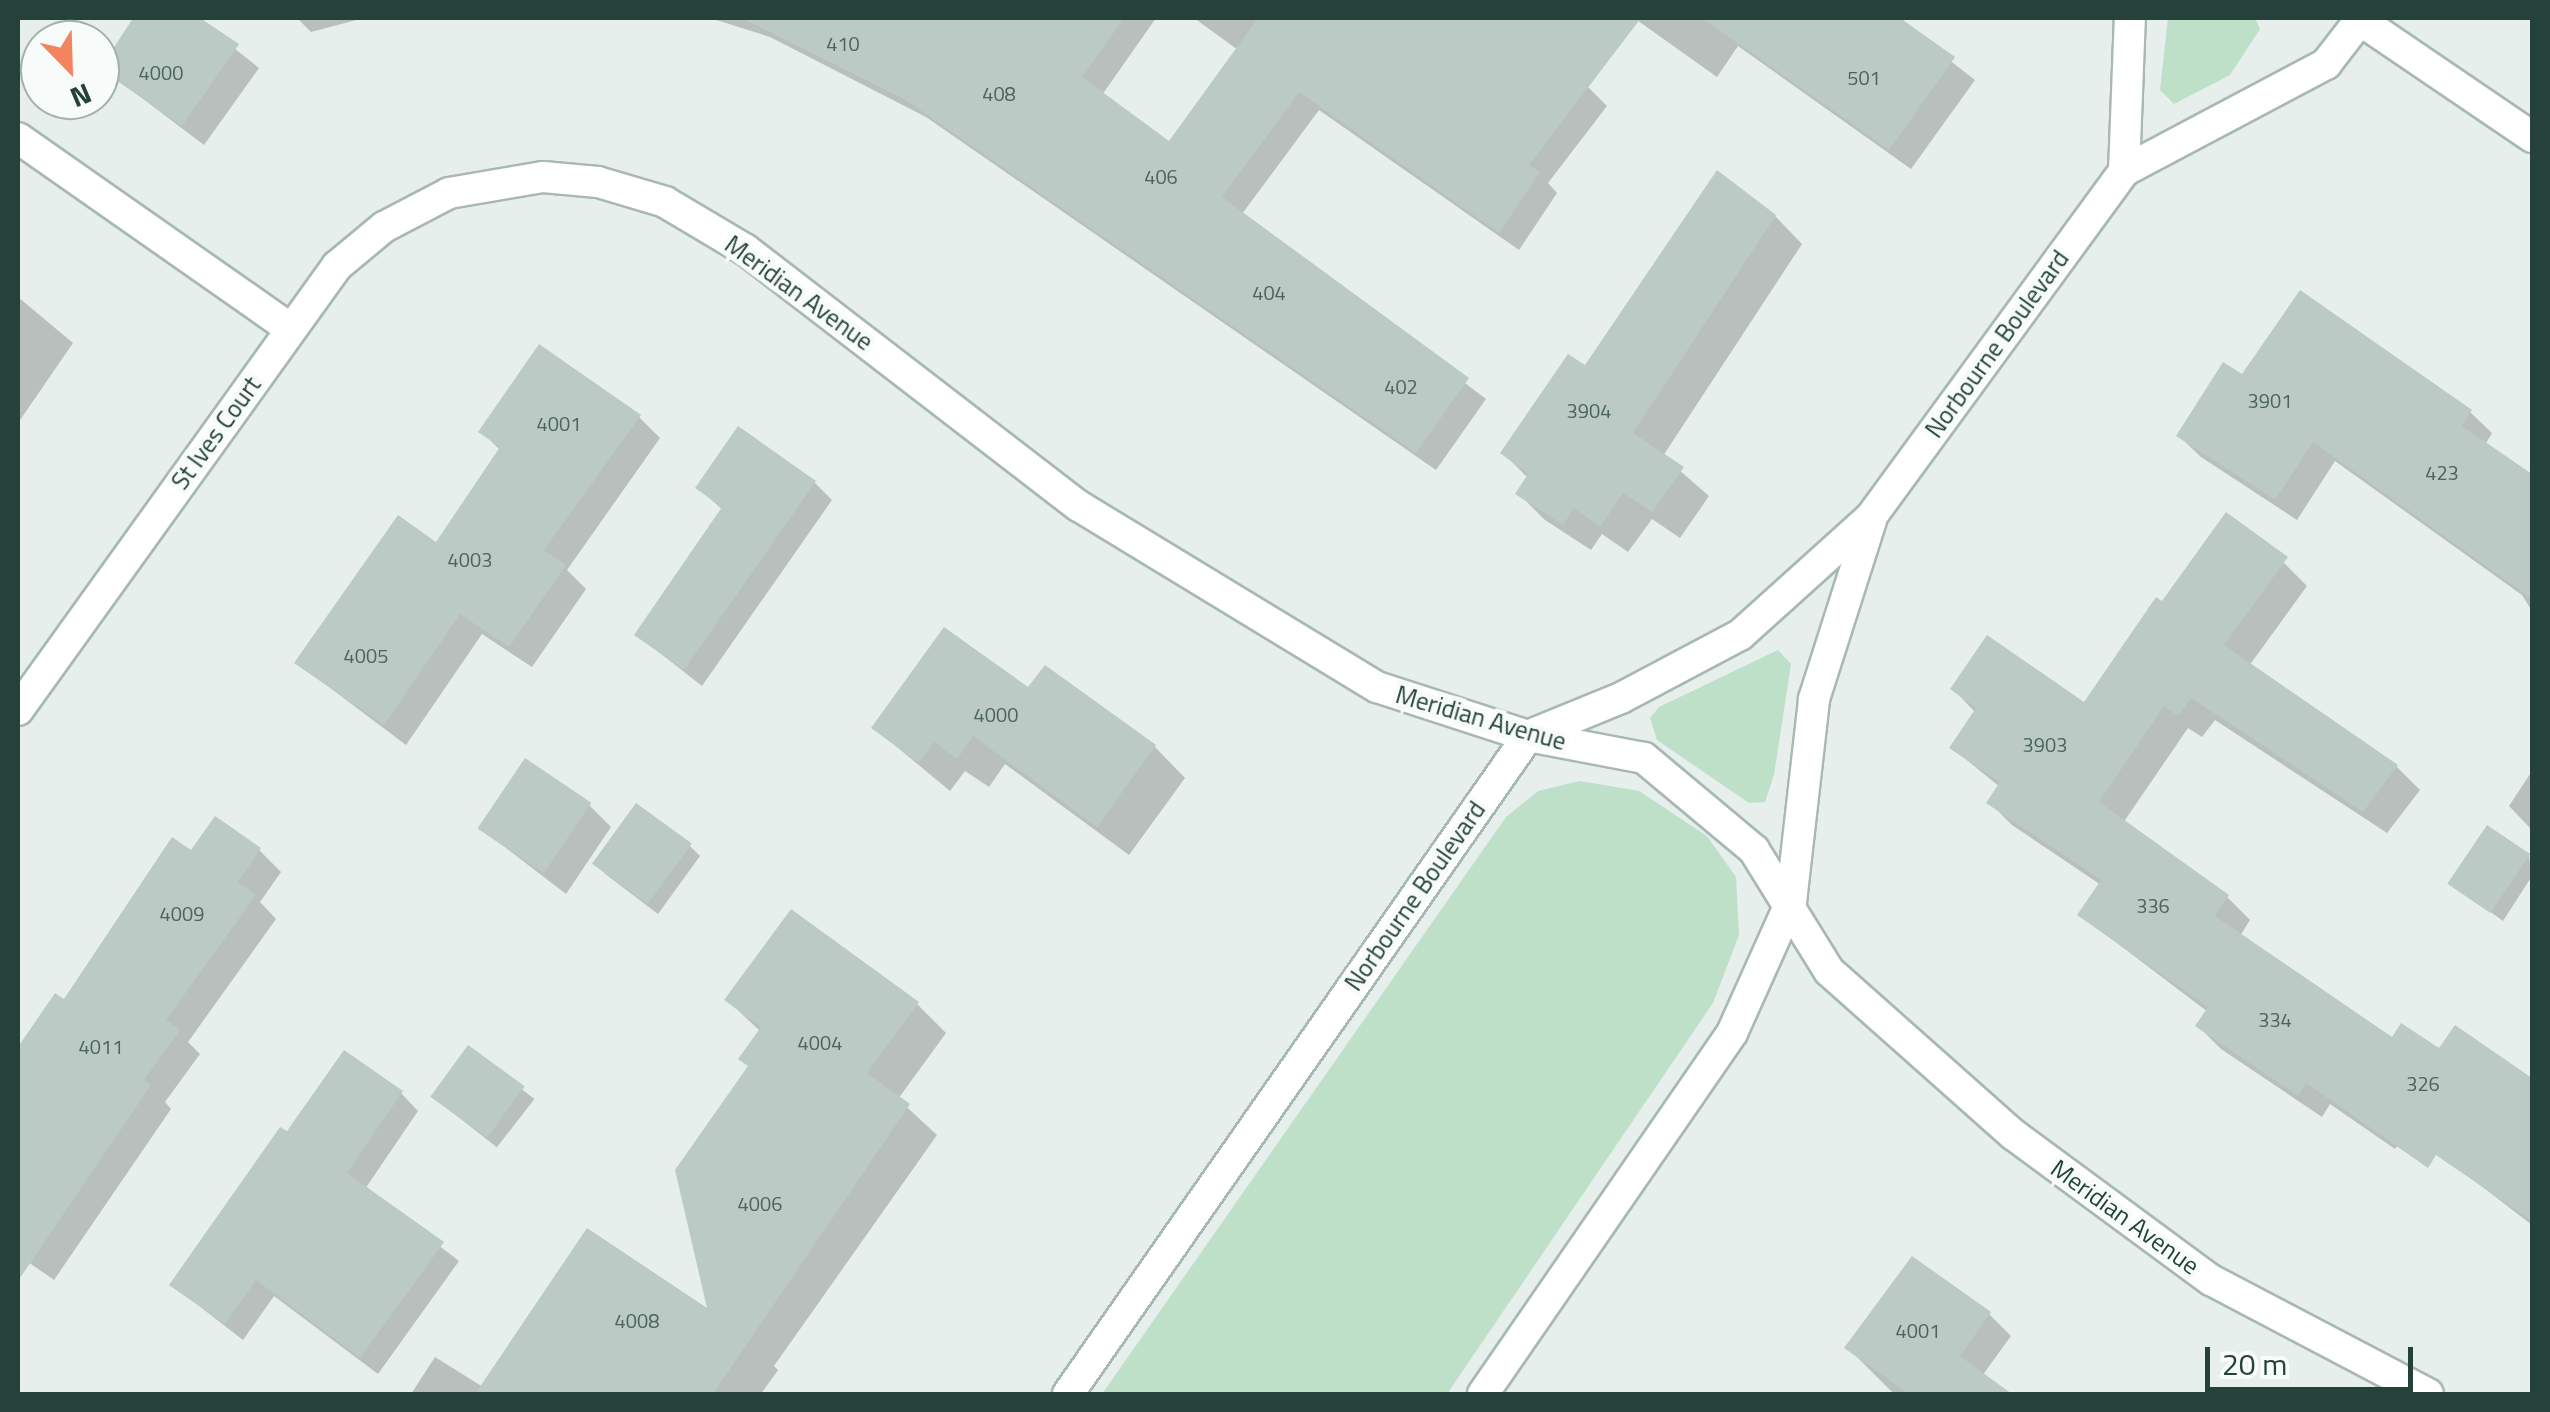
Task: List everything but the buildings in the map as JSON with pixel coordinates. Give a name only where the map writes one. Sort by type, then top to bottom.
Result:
[{"type":"street","points":[[2124,171],[2130,18]]},
{"type":"street","points":[[2359,18],[2532,137]]},
{"type":"street","name":"Norbourne Boulevard","points":[[1068,1394],[1528,736],[1622,698],[1740,635],[1872,517],[2124,171],[2326,64],[2359,18]]},
{"type":"street","points":[[18,138],[292,328]]},
{"type":"street","name":"Meridian Avenue","points":[[448,193],[543,177],[598,182],[665,202],[746,250],[1080,506],[1270,627],[1405,701],[1528,736],[1644,758],[1724,819],[1791,902],[1829,972],[2014,1135],[2211,1280],[2428,1394]]},
{"type":"street","name":"St Ives Court","points":[[18,710],[337,266],[384,227],[448,193]]},
{"type":"street","name":"Norbourne Boulevard","points":[[1483,1394],[1732,1033],[1791,902],[1814,700],[1872,517]]},
{"type":"green space","points":[[2168,18],[2255,18],[2260,29],[2230,75],[2174,104],[2160,90]]},
{"type":"green space","points":[[1778,650],[1791,664],[1774,775],[1765,802],[1749,803],[1657,740],[1650,718],[1659,707]]},
{"type":"green space","points":[[1580,781],[1639,791],[1707,836],[1736,877],[1739,935],[1713,1003],[1447,1394],[1102,1394],[1506,817],[1538,791]]}]
